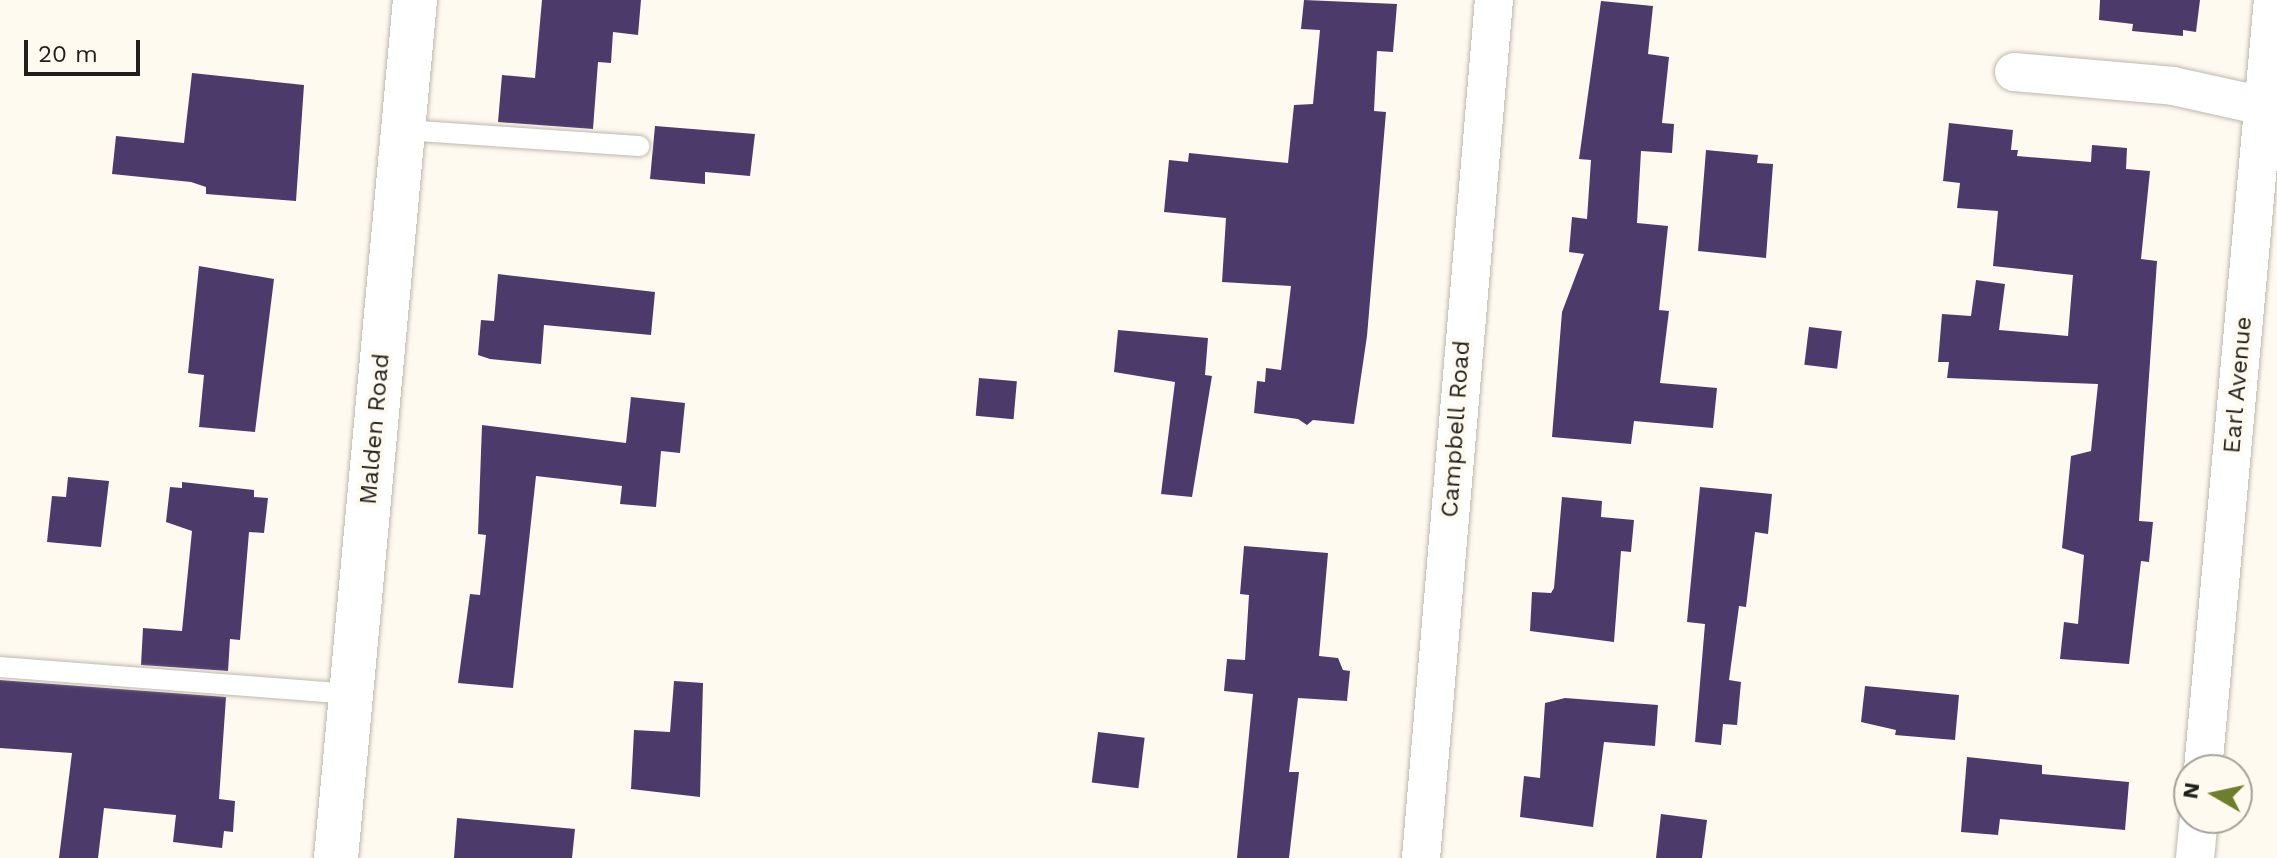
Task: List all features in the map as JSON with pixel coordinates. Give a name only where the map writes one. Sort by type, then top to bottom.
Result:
[{"type":"street","name":"Malden Road","points":[[336,858],[415,0]]},
{"type":"street","name":"Campbell Road","points":[[1421,858],[1494,0]]},
{"type":"street","name":"Earl Avenue","points":[[2205,754],[2270,108],[2273,0]]},
{"type":"street","points":[[2014,72],[2173,86],[2270,108]]},
{"type":"street","points":[[2195,858],[2197,834]]},
{"type":"lane","points":[[403,130],[639,146]]},
{"type":"lane","points":[[0,667],[351,694]]},
{"type":"building","points":[[542,0],[641,0],[638,35],[613,32],[611,63],[598,62],[593,129],[498,122],[502,75],[535,78]]},
{"type":"building","points":[[1304,0],[1397,4],[1393,52],[1377,51],[1374,111],[1386,112],[1367,336],[1354,424],[1313,420],[1307,425],[1298,419],[1254,413],[1257,381],[1265,382],[1266,368],[1281,370],[1291,286],[1222,282],[1226,218],[1164,212],[1169,160],[1188,162],[1189,153],[1288,163],[1294,105],[1313,104],[1320,30],[1301,29]]},
{"type":"building","points":[[2100,0],[2200,0],[2196,32],[2183,30],[2183,36],[2132,31],[2133,24],[2099,20]]},
{"type":"building","points":[[1601,1],[1653,6],[1648,54],[1669,57],[1662,123],[1674,124],[1672,153],[1641,151],[1637,223],[1668,226],[1659,310],[1669,311],[1660,383],[1717,388],[1713,428],[1634,421],[1631,444],[1552,437],[1562,312],[1584,254],[1569,252],[1572,217],[1587,219],[1591,160],[1579,159]]},
{"type":"building","points":[[192,73],[304,85],[296,201],[206,194],[206,187],[191,182],[112,174],[116,136],[184,143]]},
{"type":"building","points":[[1949,123],[2013,130],[2011,150],[2018,150],[2017,156],[2091,162],[2092,145],[2127,148],[2126,169],[2150,171],[2141,259],[2157,261],[2139,521],[2153,522],[2149,562],[2141,561],[2129,664],[2060,659],[2064,622],[2078,624],[2084,555],[2062,548],[2071,456],[2091,451],[2098,384],[1947,378],[1949,362],[1938,362],[1942,314],[1971,316],[1976,280],[2005,284],[1999,330],[2068,336],[2073,275],[1993,266],[1998,211],[1957,208],[1960,183],[1943,181]]},
{"type":"building","points":[[655,126],[755,134],[750,176],[705,172],[705,184],[650,179]]},
{"type":"building","points":[[1706,150],[1758,155],[1757,163],[1773,164],[1766,258],[1698,251]]},
{"type":"building","points":[[199,266],[274,279],[255,432],[199,427],[204,375],[188,373]]},
{"type":"building","points":[[498,274],[655,292],[651,335],[544,325],[541,364],[478,355],[481,320],[494,321]]},
{"type":"building","points":[[1809,327],[1842,331],[1837,369],[1804,365]]},
{"type":"building","points":[[1118,330],[1208,338],[1205,375],[1212,376],[1192,497],[1161,494],[1175,382],[1114,372]]},
{"type":"building","points":[[979,378],[1017,381],[1014,419],[976,416]]},
{"type":"building","points":[[631,397],[685,403],[680,453],[661,451],[656,507],[620,504],[622,486],[536,476],[513,688],[458,683],[470,594],[480,595],[486,535],[478,534],[482,425],[626,443]]},
{"type":"building","points":[[68,477],[109,481],[101,547],[47,542],[52,496],[66,497]]},
{"type":"building","points":[[182,482],[254,490],[254,497],[268,498],[264,533],[249,532],[240,640],[230,639],[228,671],[141,665],[143,628],[182,631],[192,531],[166,522],[170,487],[182,488]]},
{"type":"building","points":[[1700,487],[1772,494],[1768,534],[1755,532],[1746,607],[1739,606],[1729,680],[1741,682],[1737,725],[1723,724],[1721,745],[1695,742],[1705,624],[1687,622]]},
{"type":"building","points":[[1562,497],[1602,501],[1601,517],[1634,520],[1631,552],[1621,551],[1614,642],[1530,631],[1532,592],[1551,593],[1554,588]]},
{"type":"building","points":[[1244,546],[1328,553],[1319,656],[1338,658],[1343,670],[1350,671],[1347,701],[1298,698],[1289,772],[1299,772],[1289,858],[1237,858],[1253,694],[1224,691],[1227,659],[1245,660],[1249,595],[1240,594]]},
{"type":"building","points":[[0,680],[226,697],[219,799],[235,801],[233,832],[224,831],[222,848],[173,842],[176,815],[104,808],[98,858],[59,858],[72,753],[0,748]]},
{"type":"building","points":[[674,681],[703,683],[700,797],[631,789],[634,730],[670,732]]},
{"type":"building","points":[[1865,686],[1959,695],[1955,740],[1895,735],[1896,730],[1861,722]]},
{"type":"building","points":[[1565,698],[1658,705],[1655,746],[1604,742],[1593,827],[1520,817],[1524,776],[1540,778],[1545,703]]},
{"type":"building","points":[[1098,732],[1145,738],[1138,788],[1092,783]]},
{"type":"building","points":[[1967,757],[2042,765],[2042,774],[2129,782],[2125,830],[2000,819],[1998,835],[1961,832]]},
{"type":"building","points":[[1661,814],[1707,820],[1702,858],[1656,858]]},
{"type":"building","points":[[457,818],[575,829],[572,858],[454,858]]}]
